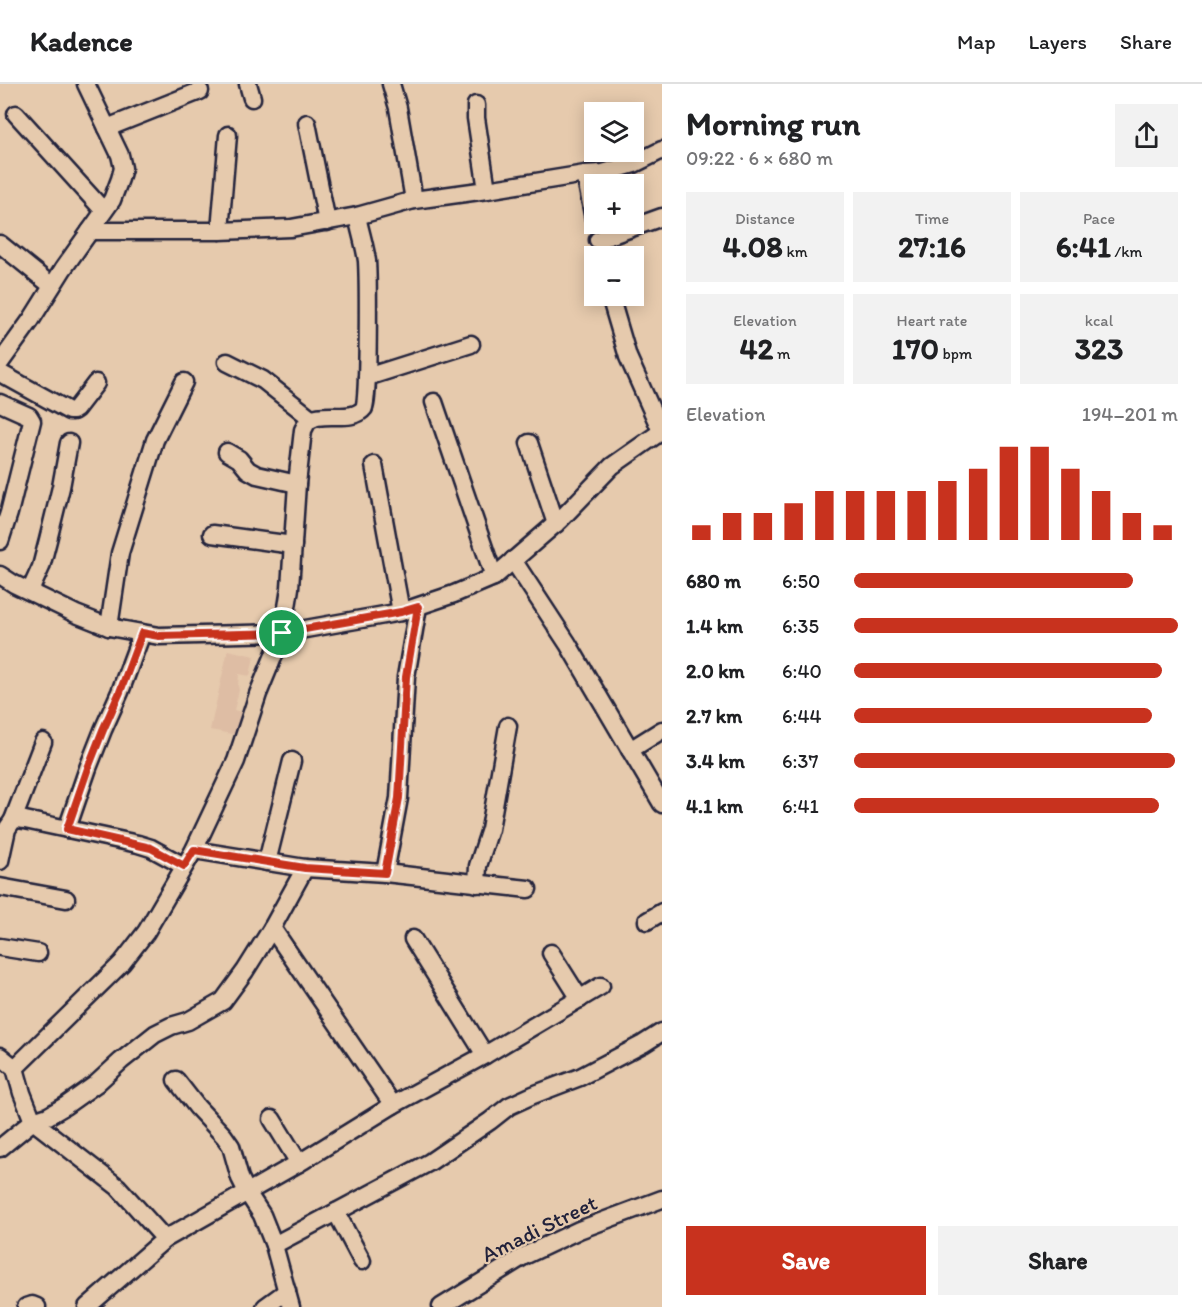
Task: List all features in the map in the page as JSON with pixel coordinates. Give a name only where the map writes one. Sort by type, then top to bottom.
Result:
[{"type":"street","points":[[391,84],[398,108],[414,200]]},
{"type":"street","points":[[0,363],[112,200],[117,188],[123,168],[120,154],[89,85]]},
{"type":"street","points":[[107,128],[200,91]]},
{"type":"street","points":[[476,105],[487,190]]},
{"type":"street","points":[[16,114],[103,210]]},
{"type":"street","points":[[307,123],[327,222]]},
{"type":"street","points":[[220,231],[228,135]]},
{"type":"street","points":[[585,174],[603,173],[634,164],[662,150]]},
{"type":"street","points":[[90,231],[220,231],[291,228],[357,216],[414,200],[584,174]]},
{"type":"street","points":[[15,1068],[122,963],[146,932],[194,850],[236,761],[258,694],[282,633],[290,588],[303,430],[312,419],[356,414],[366,405],[367,260],[357,216]]},
{"type":"street","points":[[604,246],[662,217]]},
{"type":"street","points":[[0,244],[52,286]]},
{"type":"street","points":[[0,575],[76,614],[110,627],[159,636],[282,633],[401,612],[454,594],[494,577],[556,524],[612,466],[661,431],[628,357],[613,306]]},
{"type":"street","points":[[367,376],[471,344]]},
{"type":"street","points":[[227,362],[263,380],[312,419]]},
{"type":"street","points":[[0,372],[69,411],[76,409],[96,383]]},
{"type":"street","points":[[110,627],[120,553],[155,441],[184,382]]},
{"type":"street","points":[[434,402],[494,577]]},
{"type":"street","points":[[0,403],[29,416],[32,421],[0,541]]},
{"type":"street","points":[[30,591],[41,567],[62,487],[69,443]]},
{"type":"street","points":[[529,443],[556,524]]},
{"type":"street","points":[[227,452],[257,475],[297,483]]},
{"type":"street","points":[[374,465],[401,612]]},
{"type":"street","points":[[212,534],[292,545]]},
{"type":"street","points":[[513,561],[568,644],[662,804]]},
{"type":"street","points":[[385,873],[399,798],[406,677],[418,607]]},
{"type":"street","points":[[67,829],[88,768],[142,633]]},
{"type":"street","points":[[477,884],[478,866],[490,829],[508,726]]},
{"type":"street","points":[[630,750],[662,730]]},
{"type":"street","points":[[0,861],[9,823],[13,820],[43,742]]},
{"type":"street","points":[[267,862],[292,761]]},
{"type":"street","points":[[13,820],[25,820],[151,848],[184,866]]},
{"type":"street","points":[[194,850],[305,868],[385,873],[528,889]]},
{"type":"street","points":[[0,1148],[33,1121],[48,1116],[96,1084],[121,1060],[155,1034],[188,1021],[223,1001],[272,928],[305,868]]},
{"type":"street","points":[[0,887],[66,899]]},
{"type":"street","points":[[646,921],[662,912]]},
{"type":"street","points":[[272,928],[393,1105]]},
{"type":"street","points":[[413,939],[485,1055]]},
{"type":"street","points":[[0,947],[38,953]]},
{"type":"street","points":[[550,953],[580,999]]},
{"type":"street","points":[[87,1307],[165,1239],[601,986]]},
{"type":"street","points":[[274,1245],[430,1162],[509,1106],[580,1077],[662,1032]]},
{"type":"street","points":[[0,1056],[15,1068],[33,1121],[118,1187],[165,1239]]},
{"type":"street","points":[[176,1080],[231,1146],[240,1178],[262,1215],[274,1245],[289,1299],[265,1307]]},
{"type":"street","points":[[273,1119],[299,1163]]},
{"type":"street","name":"Amadi Street","points":[[441,1307],[524,1256],[579,1230],[662,1198]]},
{"type":"street","points":[[336,1212],[362,1261]]},
{"type":"street","points":[[26,1307],[32,1305],[37,1307]]},
{"type":"shaded area","points":[[228,650],[254,656],[250,676],[239,674],[239,690],[234,710],[241,712],[237,735],[210,730]]},
{"type":"route","points":[[418,607],[406,677],[399,798],[385,873],[305,868],[194,850],[184,866],[151,848],[67,829],[88,768],[142,633],[159,636],[282,633],[418,607]]}]
